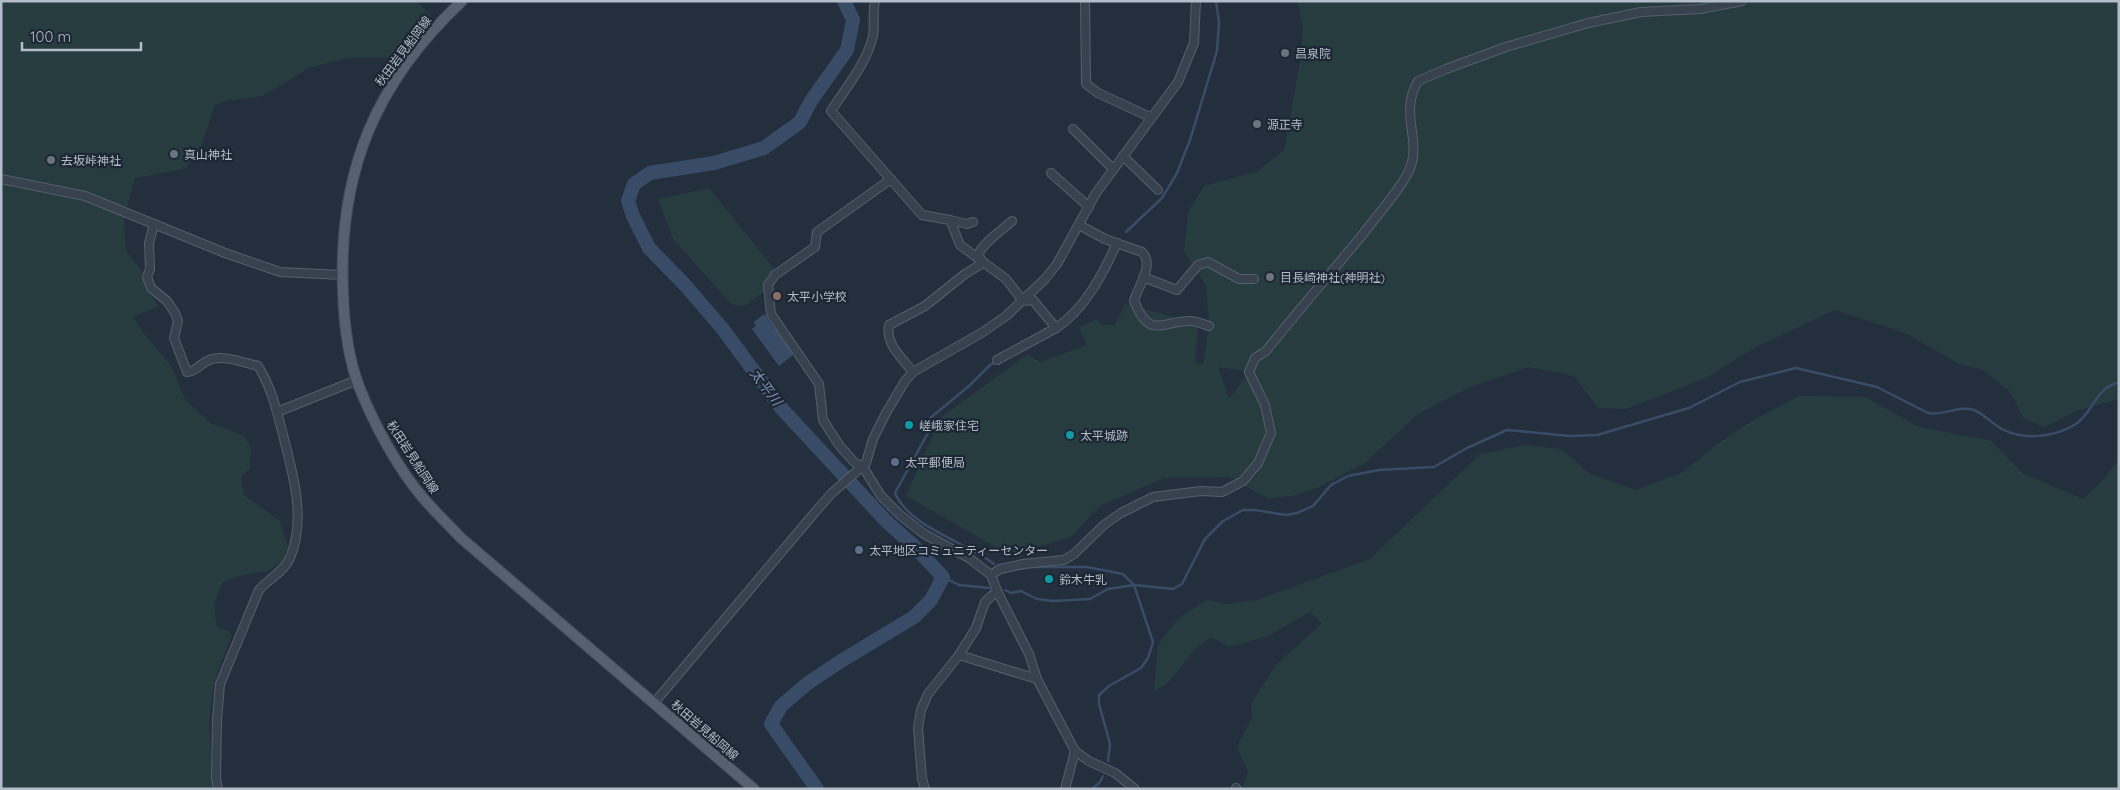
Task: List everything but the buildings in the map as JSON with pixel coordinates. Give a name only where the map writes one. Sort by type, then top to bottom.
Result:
[{"type":"main road","name":"秋田岩見船岡線","points":[[462,1],[414,54],[388,90],[361,148],[346,210],[342,275],[344,316],[357,380],[380,433],[424,499],[461,538],[754,789]]},
{"type":"street","points":[[875,1],[872,10],[873,36],[862,62],[831,111],[922,215],[967,224],[973,222]]},
{"type":"street","points":[[1085,1],[1086,84],[1098,93],[1152,118]]},
{"type":"street","points":[[654,702],[835,491],[861,469],[886,413],[905,381],[913,372],[983,332],[1006,316],[1045,279],[1057,264],[1113,169],[1178,82],[1194,43],[1196,1]]},
{"type":"street","points":[[992,575],[1000,569],[1024,564],[1064,560],[1074,554],[1105,524],[1121,512],[1153,497],[1202,491],[1222,492],[1243,481],[1258,463],[1271,433],[1264,405],[1250,372],[1255,358],[1266,351],[1338,264],[1394,195],[1408,172],[1414,158],[1414,142],[1409,119],[1410,98],[1418,81],[1506,47],[1588,23],[1641,12],[1700,9],[1742,1]]},
{"type":"street","points":[[1073,129],[1113,169]]},
{"type":"street","points":[[1123,156],[1158,190]]},
{"type":"street","points":[[1051,173],[1089,207]]},
{"type":"street","points":[[1,179],[85,196],[280,272],[342,275]]},
{"type":"street","points":[[891,179],[817,232],[815,246],[775,275],[768,284],[771,314],[819,384],[823,420],[839,445],[861,469],[881,496],[900,515],[924,534],[969,558],[992,575],[997,591],[1029,654],[1037,679],[1075,751],[1089,761],[1114,773],[1134,789]]},
{"type":"street","points":[[950,220],[960,244],[1006,279],[1023,301]]},
{"type":"street","points":[[983,263],[978,254],[981,249],[988,239],[996,235],[1012,221]]},
{"type":"street","points":[[154,224],[149,243],[150,269],[147,276],[151,288],[167,301],[175,313],[178,321],[174,338],[187,372],[195,371],[208,361],[218,358],[258,366],[268,382],[295,482],[298,523],[290,559],[275,577],[258,590],[220,684],[216,720],[216,778],[218,789]]},
{"type":"street","points":[[1079,225],[1117,243],[1142,252],[1146,256],[1148,266],[1134,301],[1137,309],[1148,323],[1154,326],[1189,320],[1209,326]]},
{"type":"street","points":[[997,360],[1056,328],[1072,315],[1093,288],[1108,264],[1117,243]]},
{"type":"street","points":[[1143,277],[1177,290],[1198,264],[1208,262],[1239,280],[1254,280]]},
{"type":"street","points":[[913,372],[890,341],[889,325],[925,306],[965,274],[983,263]]},
{"type":"street","points":[[1023,301],[1033,300],[1056,328]]},
{"type":"street","points":[[277,412],[357,380]]},
{"type":"street","points":[[925,789],[920,761],[918,728],[921,710],[928,694],[959,655],[976,628],[985,602],[997,591]]},
{"type":"street","points":[[959,655],[1037,679]]},
{"type":"street","points":[[1065,789],[1075,751]]},
{"type":"green space","points":[[1,1],[417,1],[431,16],[426,28],[397,57],[347,58],[309,68],[263,96],[225,101],[215,105],[201,147],[185,169],[135,178],[124,219],[126,251],[142,271],[147,291],[159,306],[133,317],[145,335],[171,366],[186,401],[211,423],[244,436],[251,448],[250,468],[241,477],[244,495],[280,521],[288,547],[283,561],[268,571],[238,576],[222,583],[214,605],[217,628],[227,630],[232,635],[214,682],[209,724],[214,789],[1,789]]},
{"type":"green space","points":[[1297,1],[2119,1],[2119,399],[2076,411],[2044,427],[2024,419],[2010,392],[1983,370],[1959,364],[1905,333],[1835,310],[1756,347],[1706,378],[1626,409],[1598,408],[1574,376],[1529,367],[1470,387],[1418,414],[1365,463],[1319,487],[1297,495],[1269,499],[1229,477],[1164,478],[1100,506],[1072,536],[1011,556],[906,496],[940,418],[1028,354],[1040,362],[1087,345],[1079,328],[1096,319],[1104,325],[1115,325],[1125,304],[1170,316],[1199,321],[1195,363],[1203,364],[1209,326],[1206,286],[1184,251],[1188,212],[1204,186],[1258,171],[1284,150],[1301,57],[1303,26]],"holes":[[[1218,367],[1249,372],[1230,398],[1229,398]]]},
{"type":"green space","points":[[709,188],[776,271],[764,292],[744,306],[731,304],[673,239],[658,199]]},
{"type":"green space","points":[[1799,396],[1865,397],[1919,427],[1992,441],[2022,473],[2083,499],[2100,483],[2119,460],[2119,789],[1241,789],[1248,773],[1237,746],[1252,718],[1251,704],[1275,666],[1322,623],[1310,612],[1268,636],[1229,647],[1211,637],[1195,649],[1167,684],[1154,691],[1158,644],[1180,617],[1207,600],[1227,604],[1257,600],[1370,559],[1480,454],[1525,445],[1561,449],[1590,474],[1636,490],[1683,472],[1717,444],[1750,422]]},
{"type":"water","points":[[764,314],[794,354],[779,366],[752,329],[756,326],[754,322]]},
{"type":"waterway","name":"太平川","points":[[817,789],[771,724],[781,706],[808,683],[914,617],[931,600],[943,577],[913,545],[887,522],[782,409],[722,328],[685,285],[649,248],[633,216],[628,201],[634,184],[650,173],[714,163],[764,148],[800,122],[811,101],[847,50],[853,20],[844,1]]},
{"type":"waterway","points":[[1126,232],[1162,198],[1177,173],[1190,140],[1217,51],[1219,22],[1216,1]]},
{"type":"waterway","points":[[994,564],[925,525],[902,505],[895,493],[930,429],[929,419],[997,361]]},
{"type":"waterway","points":[[1005,590],[1011,593],[1021,591],[1037,599],[1053,601],[1090,599],[1108,589],[1134,585],[1173,589],[1182,584],[1205,539],[1223,521],[1243,510],[1286,515],[1297,513],[1313,506],[1331,485],[1348,476],[1379,470],[1434,467],[1467,448],[1507,430],[1570,436],[1597,435],[1689,408],[1740,382],[1796,368],[1877,387],[1928,413],[1934,414],[1963,409],[1974,410],[2002,429],[2011,433],[2030,436],[2059,432],[2076,424],[2105,389],[2119,382]]},
{"type":"waterway","points":[[1004,572],[1029,567],[1087,567],[1123,574],[1134,585],[1153,642],[1148,658],[1141,668],[1109,686],[1099,695],[1099,704],[1110,744],[1108,761]]},
{"type":"waterway","points":[[943,577],[959,585],[989,588]]},
{"type":"waterway","points":[[1092,789],[1100,782],[1103,776]]},
{"type":"place","name":"昌泉院","points":[[1285,53]]},
{"type":"place","name":"源正寺","points":[[1257,124]]},
{"type":"place","name":"真山神社","points":[[174,154]]},
{"type":"place","name":"去坂峠神社","points":[[51,160]]},
{"type":"place","name":"目長崎神社(神明社)","points":[[1270,277]]},
{"type":"place","name":"太平小学校","points":[[777,296]]},
{"type":"place","name":"嵯峨家住宅","points":[[909,425]]},
{"type":"place","name":"太平城跡","points":[[1070,435]]},
{"type":"place","name":"太平郵便局","points":[[895,462]]},
{"type":"place","name":"太平地区コミュニティーセンター","points":[[859,550]]},
{"type":"place","name":"鈴木牛乳","points":[[1049,579]]}]
